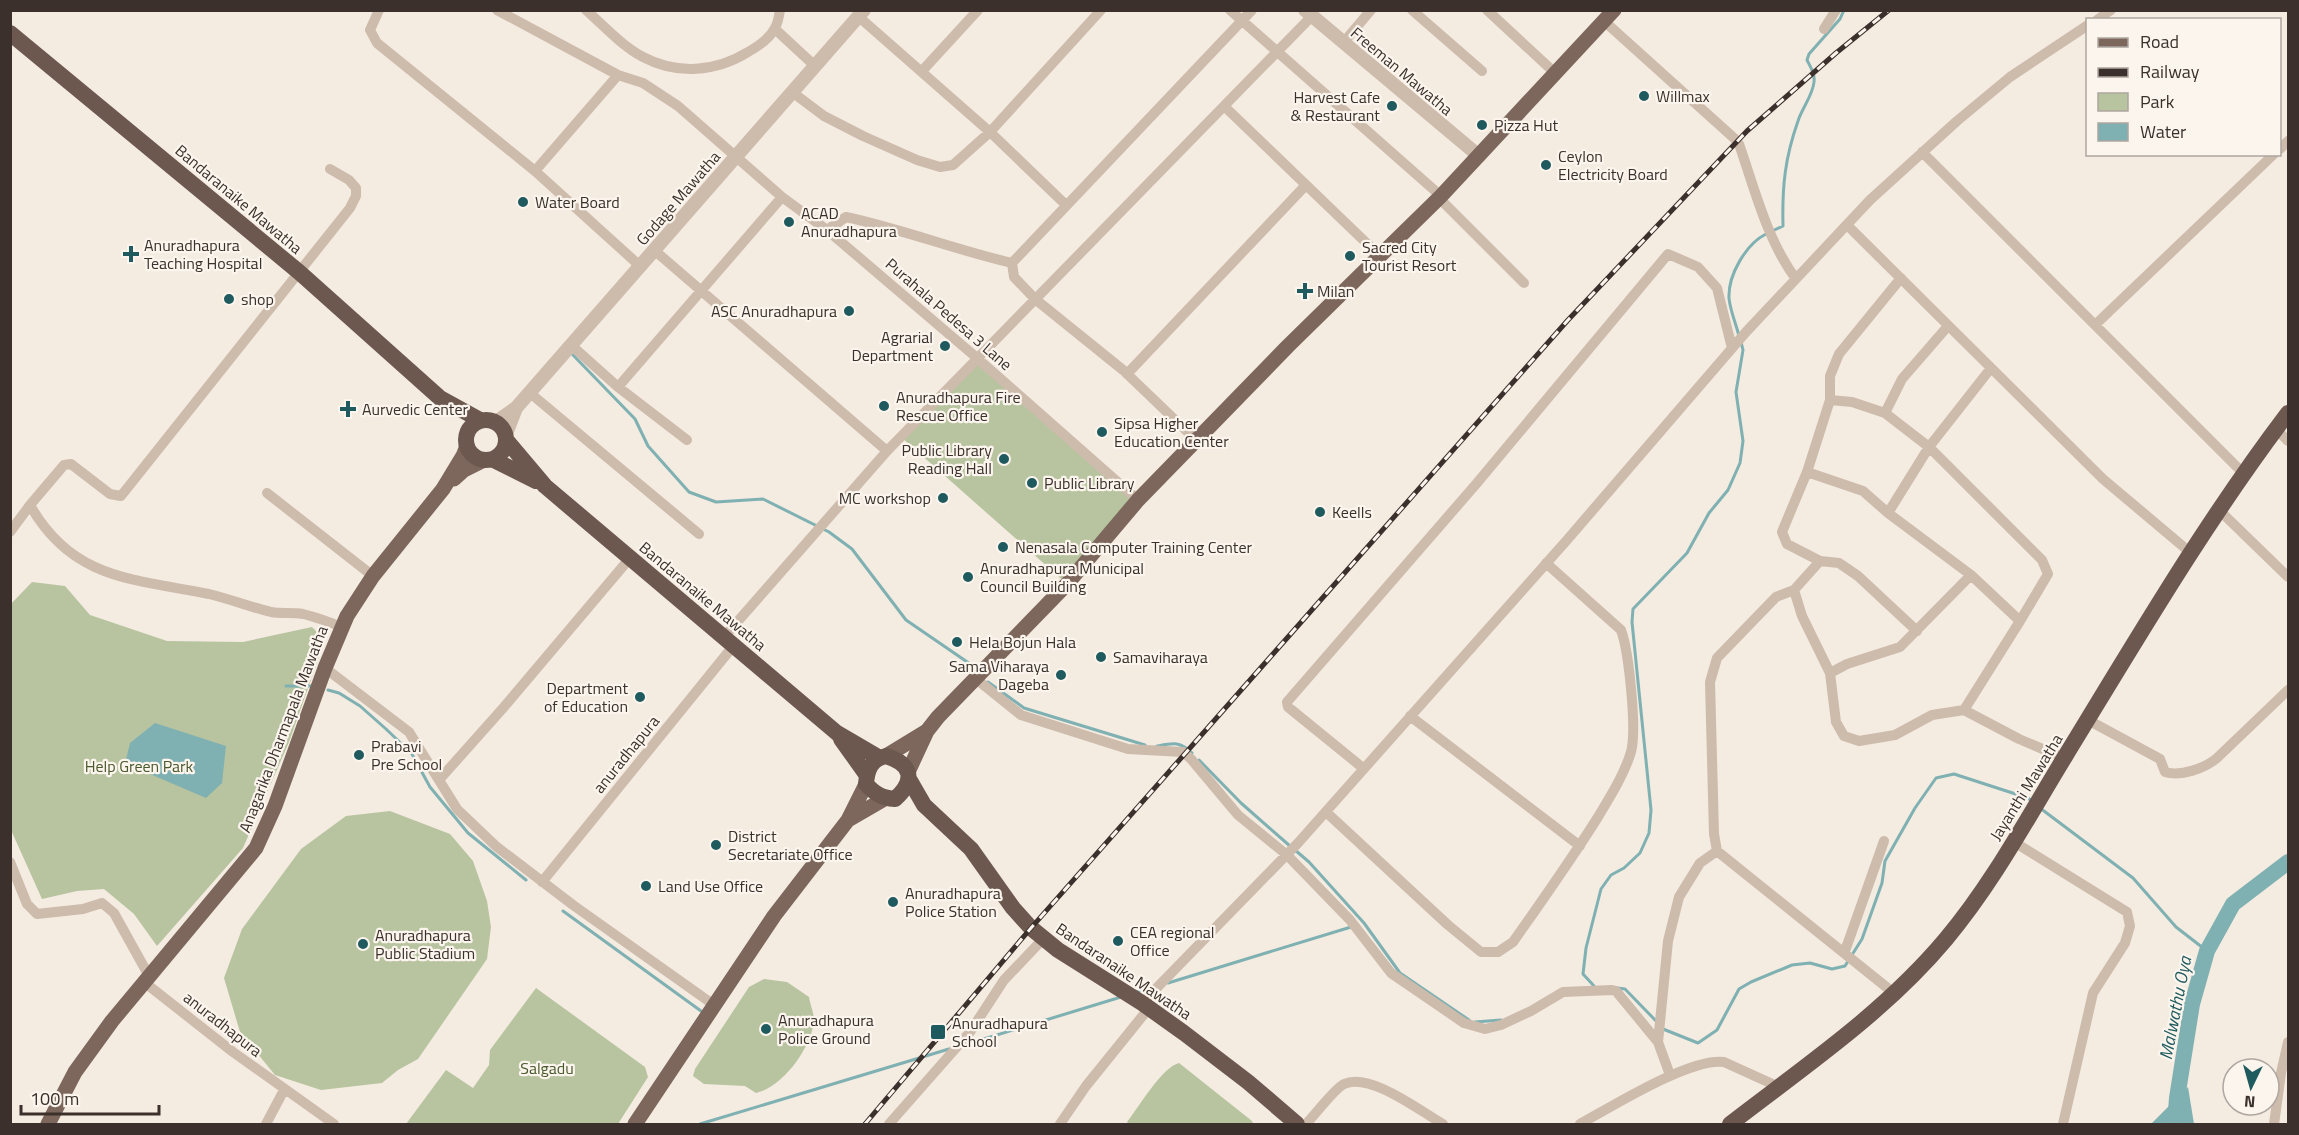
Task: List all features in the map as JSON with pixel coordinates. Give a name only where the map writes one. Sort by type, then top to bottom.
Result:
[{"type":"highway","name":"Bandaranaike Mawatha","points":[[10,33],[299,272],[440,398],[497,429],[545,486],[837,734],[882,757]]},
{"type":"highway","name":"Bandaranaike Mawatha","points":[[440,398],[466,442]]},
{"type":"highway","name":"Jayanthi Mawatha","points":[[1730,1125],[1843,1038],[1895,994],[1959,923],[2014,842],[2219,510],[2289,413]]},
{"type":"highway","points":[[470,427],[497,429],[501,453],[488,460],[473,455],[466,442],[470,427]]},
{"type":"highway","name":"Bandaranaike Mawatha","points":[[488,460],[545,486]]},
{"type":"highway","name":"Bandaranaike Mawatha","points":[[837,734],[866,779]]},
{"type":"highway","points":[[890,799],[904,790],[909,775],[899,760],[882,757],[870,765],[866,779],[875,793],[890,799],[924,805]]},
{"type":"highway","name":"Bandaranaike Mawatha","points":[[909,775],[924,805],[971,849],[1019,917],[1043,939],[1145,1006],[1215,1056],[1297,1125]]},
{"type":"main road","points":[[882,757],[927,731],[1067,584],[1138,500],[1288,346],[1440,197],[1609,16]]},
{"type":"main road","name":"Anagarika Dharmapala Mawatha","points":[[48,1125],[75,1072],[112,1021],[256,848],[275,806],[342,627],[373,576],[442,489],[463,456],[466,442]]},
{"type":"main road","name":"Anagarika Dharmapala Mawatha","points":[[442,489],[464,470],[488,460]]},
{"type":"main road","points":[[909,775],[927,731]]},
{"type":"main road","points":[[635,1125],[774,916],[848,820],[866,779]]},
{"type":"main road","points":[[848,820],[890,799]]},
{"type":"street","points":[[380,10],[370,30],[377,43],[535,171],[640,266]]},
{"type":"street","name":"Purahala Pedesa 3 Lane","points":[[497,10],[618,75],[643,83],[678,106],[782,197],[826,230],[977,358],[1138,500]]},
{"type":"street","points":[[586,10],[642,57],[680,69],[716,67],[733,61],[758,46],[775,29],[780,10]]},
{"type":"street","points":[[922,71],[978,10]]},
{"type":"street","points":[[792,92],[824,116],[863,136],[917,160],[940,167],[953,165],[990,132],[1101,10]]},
{"type":"street","points":[[1230,10],[1440,197],[1524,283]]},
{"type":"street","points":[[1012,262],[1252,10]]},
{"type":"street","points":[[1343,43],[1371,10]]},
{"type":"street","points":[[1412,10],[1482,71]]},
{"type":"street","points":[[1487,10],[1556,73]]},
{"type":"street","points":[[1824,29],[1836,10]]},
{"type":"street","name":"Freeman Mawatha","points":[[1309,13],[1479,156]]},
{"type":"street","name":"anuradhapura","points":[[542,882],[828,516],[977,358],[1278,51],[1309,13]]},
{"type":"street","points":[[862,14],[1066,205]]},
{"type":"street","name":"Godage Mawatha","points":[[497,429],[862,14]]},
{"type":"street","points":[[1609,16],[1737,141],[1767,225],[1783,261],[1796,279]]},
{"type":"street","points":[[1060,1125],[1145,1006],[1326,812],[1746,332],[1847,225],[1922,152],[2010,77],[2086,26]]},
{"type":"street","points":[[775,29],[815,66]]},
{"type":"street","points":[[535,171],[618,75]]},
{"type":"street","points":[[1224,106],[1380,256]]},
{"type":"street","points":[[1922,152],[2244,474]]},
{"type":"street","points":[[2095,325],[2272,156]]},
{"type":"street","points":[[10,532],[64,465],[71,464],[110,494],[121,496],[350,208],[356,196],[356,188],[349,180],[330,169]]},
{"type":"street","points":[[1127,374],[1305,186]]},
{"type":"street","points":[[618,387],[782,197]]},
{"type":"street","points":[[826,230],[846,217],[888,226],[973,254],[1012,262]]},
{"type":"street","points":[[1847,225],[2103,479],[2192,554]]},
{"type":"street","points":[[654,250],[887,451]]},
{"type":"street","points":[[1363,768],[1288,707],[1287,702],[1478,483],[1668,254],[1698,267],[1717,288],[1735,346]]},
{"type":"street","points":[[1012,262],[1014,277],[1035,299],[1127,374],[1197,441]]},
{"type":"street","points":[[1901,278],[1839,354],[1830,376],[1830,400],[1807,472],[1782,532],[1787,544],[1820,561],[1839,563],[1858,576],[1917,631]]},
{"type":"street","points":[[1885,413],[1902,379],[1948,326]]},
{"type":"street","points":[[571,345],[618,387],[687,440]]},
{"type":"street","points":[[1888,513],[1929,447],[1991,368]]},
{"type":"street","points":[[530,393],[699,534]]},
{"type":"street","points":[[1830,400],[1852,402],[1885,413],[1929,447],[2042,560],[2048,574],[1964,710]]},
{"type":"street","points":[[2276,429],[2289,441]]},
{"type":"street","points":[[1807,472],[1863,491],[1888,513],[1971,575],[2020,621]]},
{"type":"street","points":[[267,493],[373,576]]},
{"type":"street","points":[[30,505],[41,524],[55,540],[77,558],[98,569],[118,576],[212,595],[273,612],[302,614],[342,627]]},
{"type":"street","points":[[2219,510],[2289,578]]},
{"type":"street","points":[[439,780],[630,558]]},
{"type":"street","points":[[1820,561],[1794,590],[1776,597],[1717,658],[1710,682],[1714,834],[1717,851],[1895,994]]},
{"type":"street","points":[[1326,812],[1448,925],[1481,952],[1498,952],[1513,942],[1580,846],[1616,787],[1631,752],[1633,739],[1626,643],[1621,630],[1546,563]]},
{"type":"street","points":[[1830,673],[1847,664],[1900,647],[1971,575]]},
{"type":"street","points":[[1794,590],[1802,616],[1830,673],[1836,722],[1844,736],[1859,741],[1895,735],[1932,715],[1964,710],[2019,739],[2064,758]]},
{"type":"street","points":[[325,668],[409,732],[457,809],[497,847],[542,882],[714,1005]]},
{"type":"street","points":[[975,678],[1021,715],[1128,748],[1183,752],[1238,815],[1292,850],[1391,973],[1464,1023],[1485,1029],[1501,1025],[1569,990],[1616,991],[1658,1042],[1670,1075]]},
{"type":"street","points":[[2088,720],[2160,759],[2165,772],[2180,773],[2205,766],[2217,758],[2289,690]]},
{"type":"street","points":[[1410,716],[1580,846]]},
{"type":"street","points":[[1846,953],[1884,841]]},
{"type":"street","points":[[2014,842],[2127,912],[2130,926],[2125,943],[2093,993],[2063,1125]]},
{"type":"street","points":[[1658,1042],[1668,941],[1679,897],[1700,863],[1717,851]]},
{"type":"street","points":[[10,862],[27,904],[37,914],[83,909],[102,903],[114,913],[147,979]]},
{"type":"street","points":[[889,1125],[970,1032],[1004,980],[1043,939]]},
{"type":"street","name":"anuradhapura","points":[[147,979],[284,1090],[334,1125]]},
{"type":"street","points":[[2274,1125],[2289,1042]]},
{"type":"street","points":[[1580,1125],[1670,1075],[1715,1061],[1724,1062],[1779,1087]]},
{"type":"street","points":[[1306,1125],[1342,1084],[1359,1081],[1373,1084],[1443,1125]]},
{"type":"street","points":[[266,1125],[284,1090]]},
{"type":"green space","points":[[977,358],[1138,500],[1067,584],[901,437]]},
{"type":"green space","name":"Help Green Park","points":[[32,582],[65,586],[90,615],[167,641],[243,642],[312,627],[325,640],[289,742],[243,848],[157,946],[134,914],[104,889],[77,891],[42,899],[11,830],[10,605]]},
{"type":"green space","name":"Anuradhapura Public Stadium","points":[[390,811],[450,834],[473,861],[487,901],[491,927],[487,959],[418,1059],[398,1070],[382,1083],[321,1090],[275,1075],[240,1032],[224,978],[242,929],[301,849],[346,816]]},
{"type":"green space","name":"Anuradhapura Police Ground","points":[[764,979],[787,982],[809,997],[814,1020],[808,1042],[802,1053],[776,1083],[756,1093],[745,1086],[704,1084],[693,1076],[695,1069],[749,987]]},
{"type":"green space","name":"Salgadu","points":[[536,988],[645,1067],[648,1077],[618,1124],[406,1124],[446,1070],[473,1088],[489,1065],[490,1050]]},
{"type":"green space","points":[[1179,1063],[1253,1124],[1129,1124],[1127,1122],[1158,1079],[1172,1066]]},
{"type":"water","points":[[155,723],[226,746],[222,783],[206,798],[143,771],[126,760],[130,743]]},
{"type":"water","points":[[2188,1087],[2194,1124],[2151,1124]]},
{"type":"waterway","points":[[1772,231],[1783,226],[1787,160],[1798,121],[1813,87],[1813,74],[1807,60],[1809,54],[1840,19],[1844,10]]},
{"type":"waterway","points":[[1739,336],[1730,303],[1729,289],[1735,270],[1745,253],[1766,234]]},
{"type":"waterway","points":[[1594,986],[1583,974],[1586,948],[1601,889],[1611,875],[1624,868],[1640,853],[1649,833],[1651,810],[1632,622],[1633,609],[1687,553],[1709,513],[1728,490],[1740,463],[1743,441],[1736,392],[1743,350],[1741,342]]},
{"type":"waterway","points":[[573,355],[635,419],[648,446],[689,492],[716,502],[763,499],[829,532],[852,549],[906,620],[976,668]]},
{"type":"waterway","points":[[988,682],[1024,708],[1145,745]]},
{"type":"waterway","points":[[286,686],[314,686]]},
{"type":"waterway","points":[[328,690],[339,693],[360,706],[386,729],[412,754],[430,787],[468,833],[526,880]]},
{"type":"waterway","points":[[1157,746],[1176,744],[1184,746],[1192,753]]},
{"type":"waterway","points":[[1199,760],[1241,803],[1290,846]]},
{"type":"waterway","points":[[1663,1029],[1698,1043],[1717,1030],[1739,989],[1751,982],[1792,965],[1810,963],[1832,969],[1845,966],[1862,939],[1882,883],[1885,861],[1915,808],[1936,778],[1954,774],[2028,798],[2033,802]]},
{"type":"waterway","points":[[2040,808],[2133,878],[2176,927],[2207,951]]},
{"type":"waterway","points":[[1295,850],[1309,862],[1364,923],[1400,973],[1469,1020]]},
{"type":"waterway","name":"Malwathu Oya","points":[[2175,1124],[2192,1004],[2207,951],[2233,904],[2288,862]]},
{"type":"waterway","points":[[563,911],[701,1011]]},
{"type":"waterway","points":[[1168,983],[1351,927]]},
{"type":"waterway","points":[[1136,992],[1150,988]]},
{"type":"waterway","points":[[1617,988],[1625,989],[1657,1022]]},
{"type":"waterway","points":[[964,1045],[1121,997]]},
{"type":"waterway","points":[[1475,1022],[1501,1020]]},
{"type":"waterway","points":[[700,1124],[949,1049]]},
{"type":"railway","points":[[865,1124],[1031,928],[1568,320],[1747,131],[1889,10]]},
{"type":"place","name":"Willmax","points":[[1644,96]]},
{"type":"place","name":"Harvest Cafe & Restaurant","points":[[1392,106]]},
{"type":"place","name":"Pizza Hut","points":[[1482,125]]},
{"type":"place","name":"Ceylon Electricity Board","points":[[1546,165]]},
{"type":"place","name":"Water Board","points":[[523,202]]},
{"type":"place","name":"ACAD Anuradhapura","points":[[789,222]]},
{"type":"place","name":"Anuradhapura Teaching Hospital","points":[[131,254]]},
{"type":"place","name":"Sacred City Tourist Resort","points":[[1350,256]]},
{"type":"place","name":"Milan","points":[[1305,291]]},
{"type":"place","name":"shop","points":[[229,299]]},
{"type":"place","name":"ASC Anuradhapura","points":[[849,311]]},
{"type":"place","name":"Agrarial Department","points":[[945,346]]},
{"type":"place","name":"Anuradhapura Fire Rescue Office","points":[[884,406]]},
{"type":"place","name":"Aurvedic Center","points":[[348,409]]},
{"type":"place","name":"Sipsa Higher Education Center","points":[[1102,432]]},
{"type":"place","name":"Public Library Reading Hall","points":[[1004,459]]},
{"type":"place","name":"Public Library","points":[[1032,483]]},
{"type":"place","name":"MC workshop","points":[[943,498]]},
{"type":"place","name":"Keells","points":[[1320,512]]},
{"type":"place","name":"Nenasala Computer Training Center","points":[[1003,547]]},
{"type":"place","name":"Anuradhapura Municipal Council Building","points":[[968,577]]},
{"type":"place","name":"Hela Bojun Hala","points":[[957,642]]},
{"type":"place","name":"Samaviharaya","points":[[1101,657]]},
{"type":"place","name":"Sama Viharaya Dageba","points":[[1061,675]]},
{"type":"place","name":"Department of Education","points":[[640,697]]},
{"type":"place","name":"Prabavi Pre School","points":[[359,755]]},
{"type":"place","name":"District Secretariate Office","points":[[716,845]]},
{"type":"place","name":"Land Use Office","points":[[646,886]]},
{"type":"place","name":"Anuradhapura Police Station","points":[[893,902]]},
{"type":"place","name":"CEA regional Office","points":[[1118,941]]},
{"type":"place","name":"Anuradhapura Public Stadium","points":[[363,944]]},
{"type":"place","name":"Anuradhapura Police Ground","points":[[766,1029]]},
{"type":"place","name":"Anuradhapura School","points":[[938,1032]]}]
